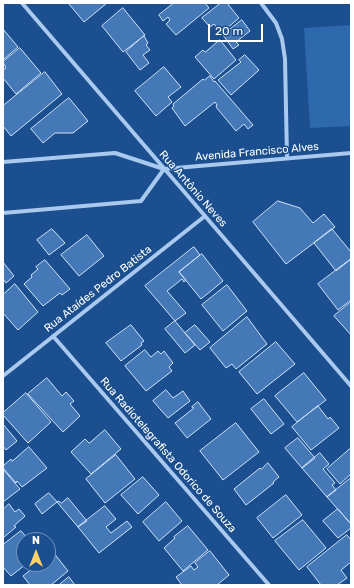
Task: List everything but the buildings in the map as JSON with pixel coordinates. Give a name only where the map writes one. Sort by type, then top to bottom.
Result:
[{"type":"street","name":"Rua Antônio Neves","points":[[22,3],[351,386]]},
{"type":"street","points":[[261,3],[276,23],[282,39],[285,59],[287,158]]},
{"type":"street","name":"Avenida Francisco Alves","points":[[3,162],[115,153],[164,169],[351,152]]},
{"type":"street","points":[[3,213],[141,201],[164,169]]},
{"type":"street","name":"Rua Ataídes Pedro Batista","points":[[3,376],[205,216]]},
{"type":"street","name":"Rua Radiotelegrafista Odorico de Souza","points":[[53,336],[268,585]]},
{"type":"shaded area","points":[[351,25],[351,126],[310,128],[304,28]]}]
